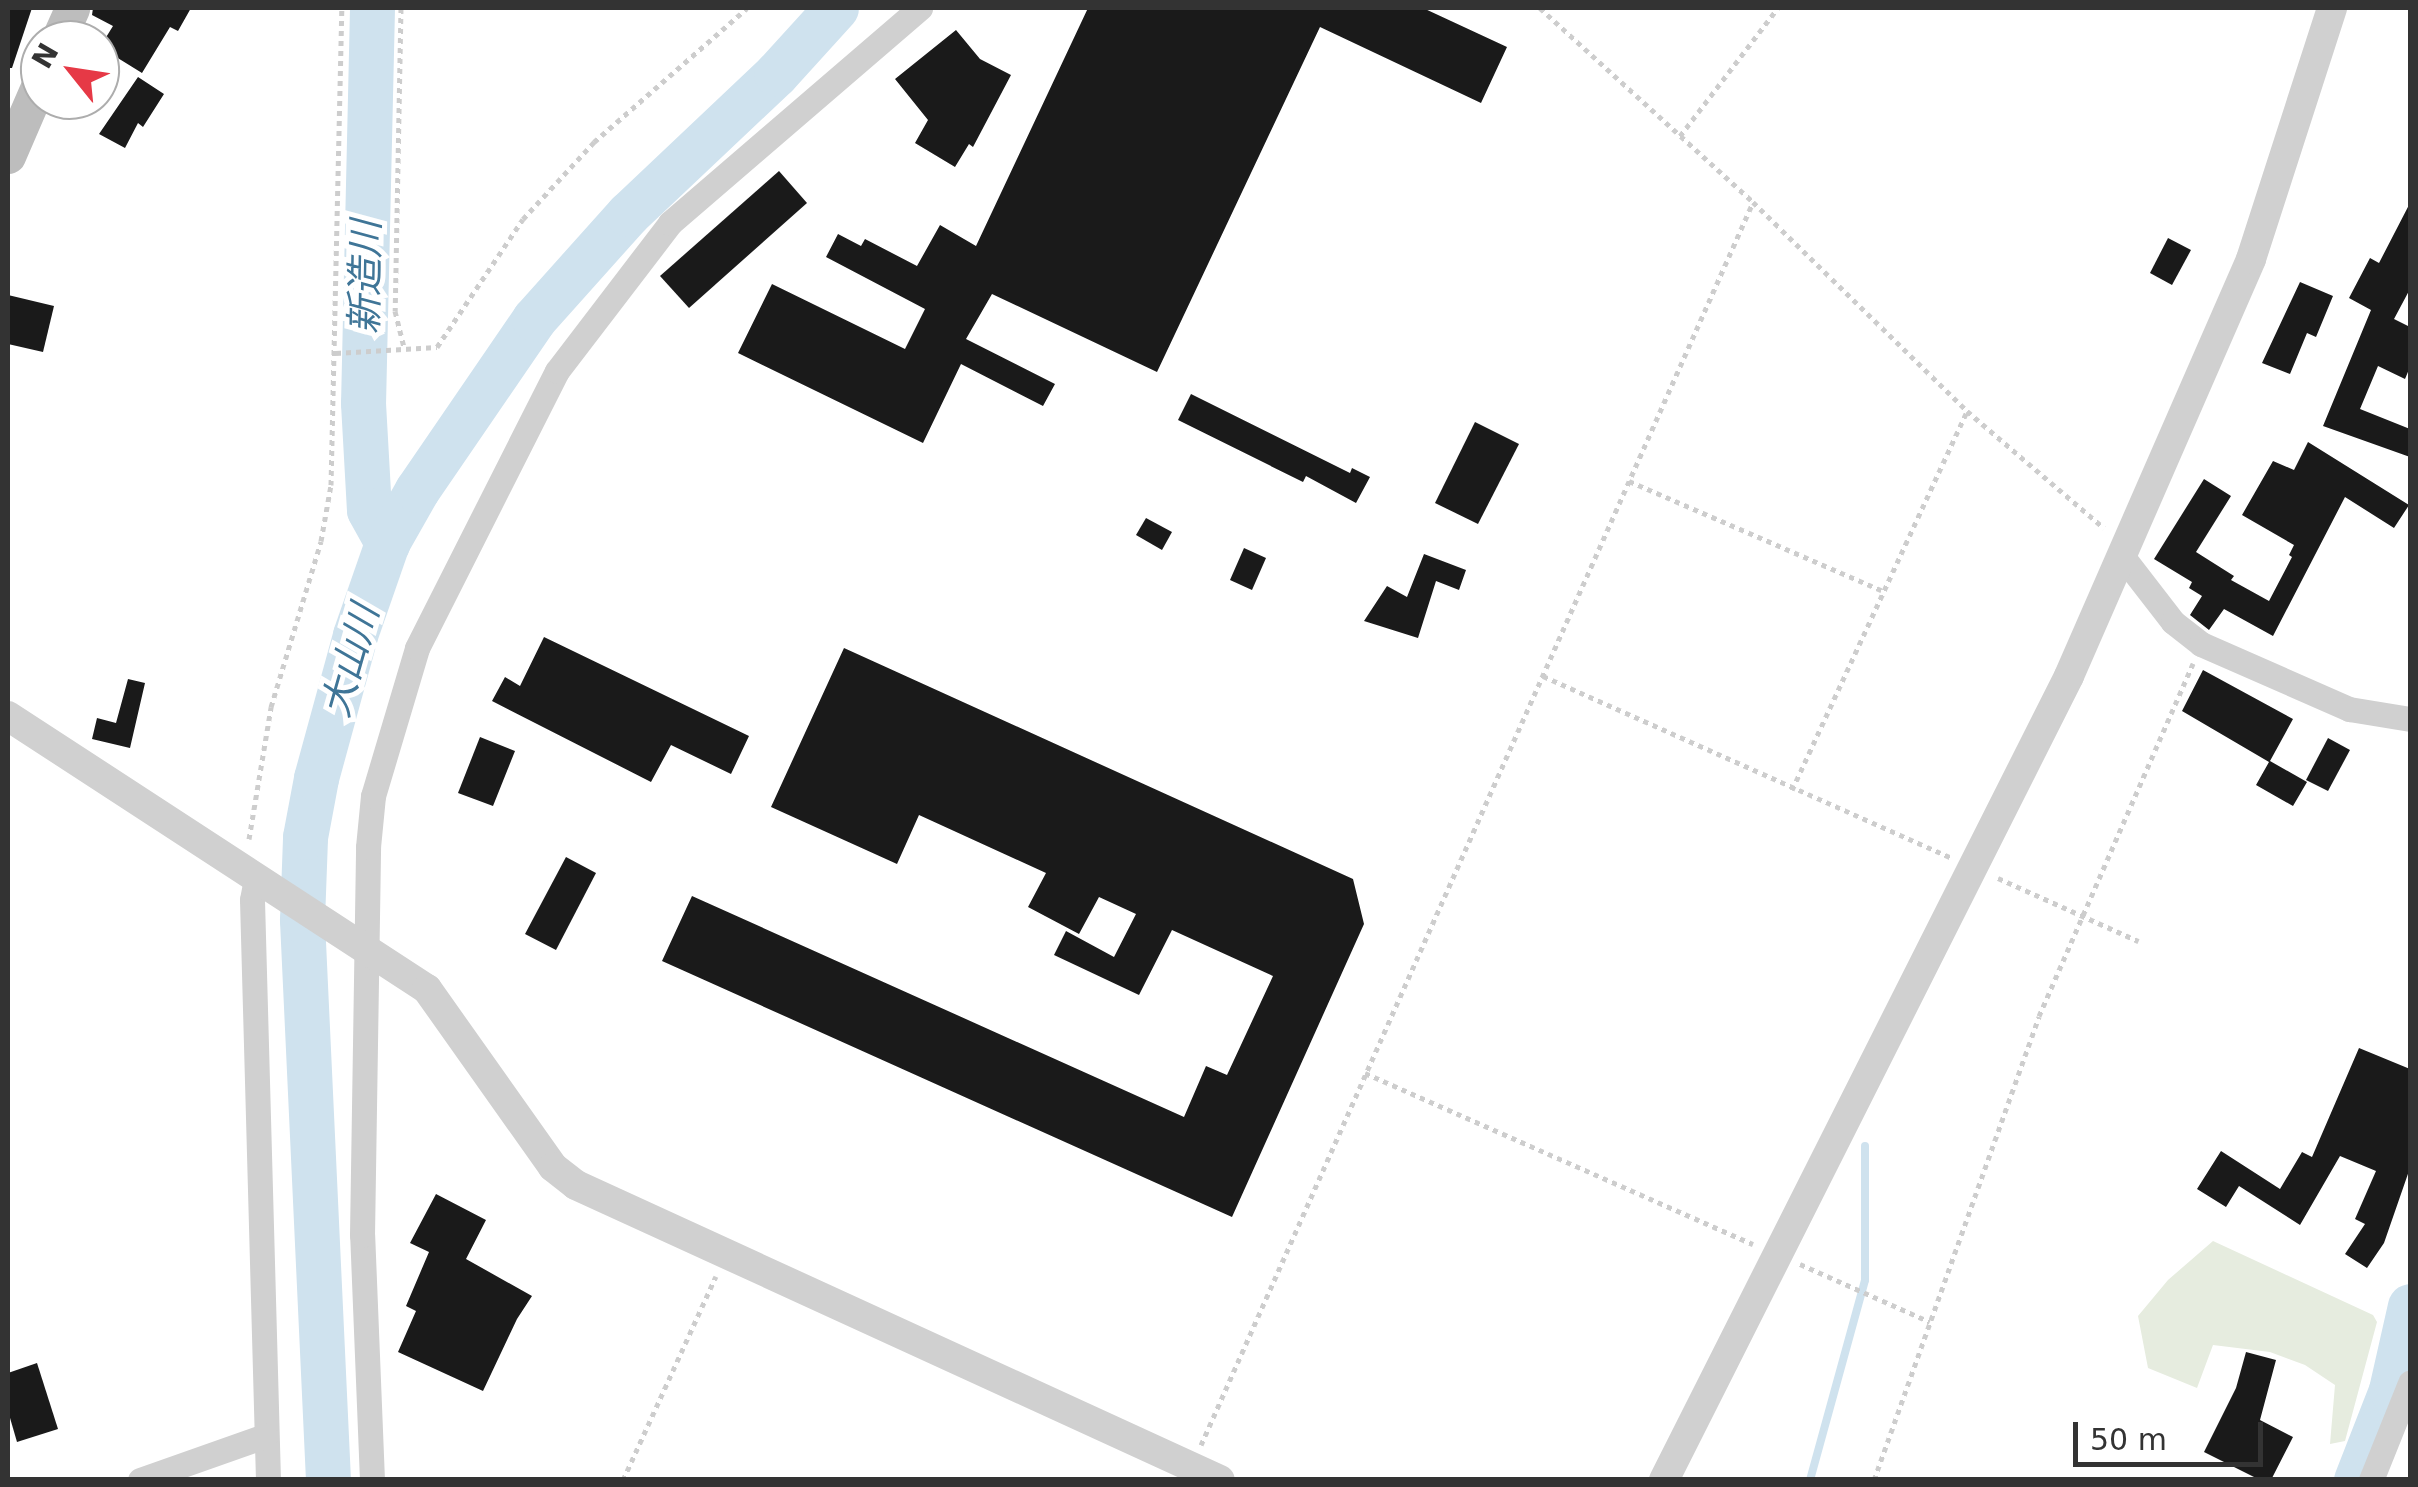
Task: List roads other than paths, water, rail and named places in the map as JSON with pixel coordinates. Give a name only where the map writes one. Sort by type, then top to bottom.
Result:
[{"type":"main road","points":[[8,156],[24,120]]},
{"type":"street","points":[[372,1480],[362,1236],[372,796],[417,648],[557,371],[670,223],[920,8]]},
{"type":"street","points":[[1664,1480],[2069,676],[2250,259],[2332,8]]},
{"type":"street","points":[[2122,556],[2173,622],[2201,644],[2348,708],[2410,720]]},
{"type":"street","points":[[8,716],[427,989],[553,1167],[576,1185],[1220,1480]]},
{"type":"street","points":[[250,874],[268,1480]]},
{"type":"street","points":[[2371,1480],[2410,1383]]},
{"type":"street","points":[[140,1480],[264,1436]]},
{"type":"waterway","name":"新造川","points":[[372,8],[363,403],[369,510],[387,543]]},
{"type":"waterway","name":"大山川","points":[[328,1480],[302,920],[305,837],[316,778],[355,635],[387,543],[417,490],[534,319],[628,214],[776,74],[836,8]]},
{"type":"waterway","points":[[1810,1480],[1865,1280],[1865,1146]]},
{"type":"waterway","points":[[2356,1480],[2391,1390],[2410,1306]]}]
